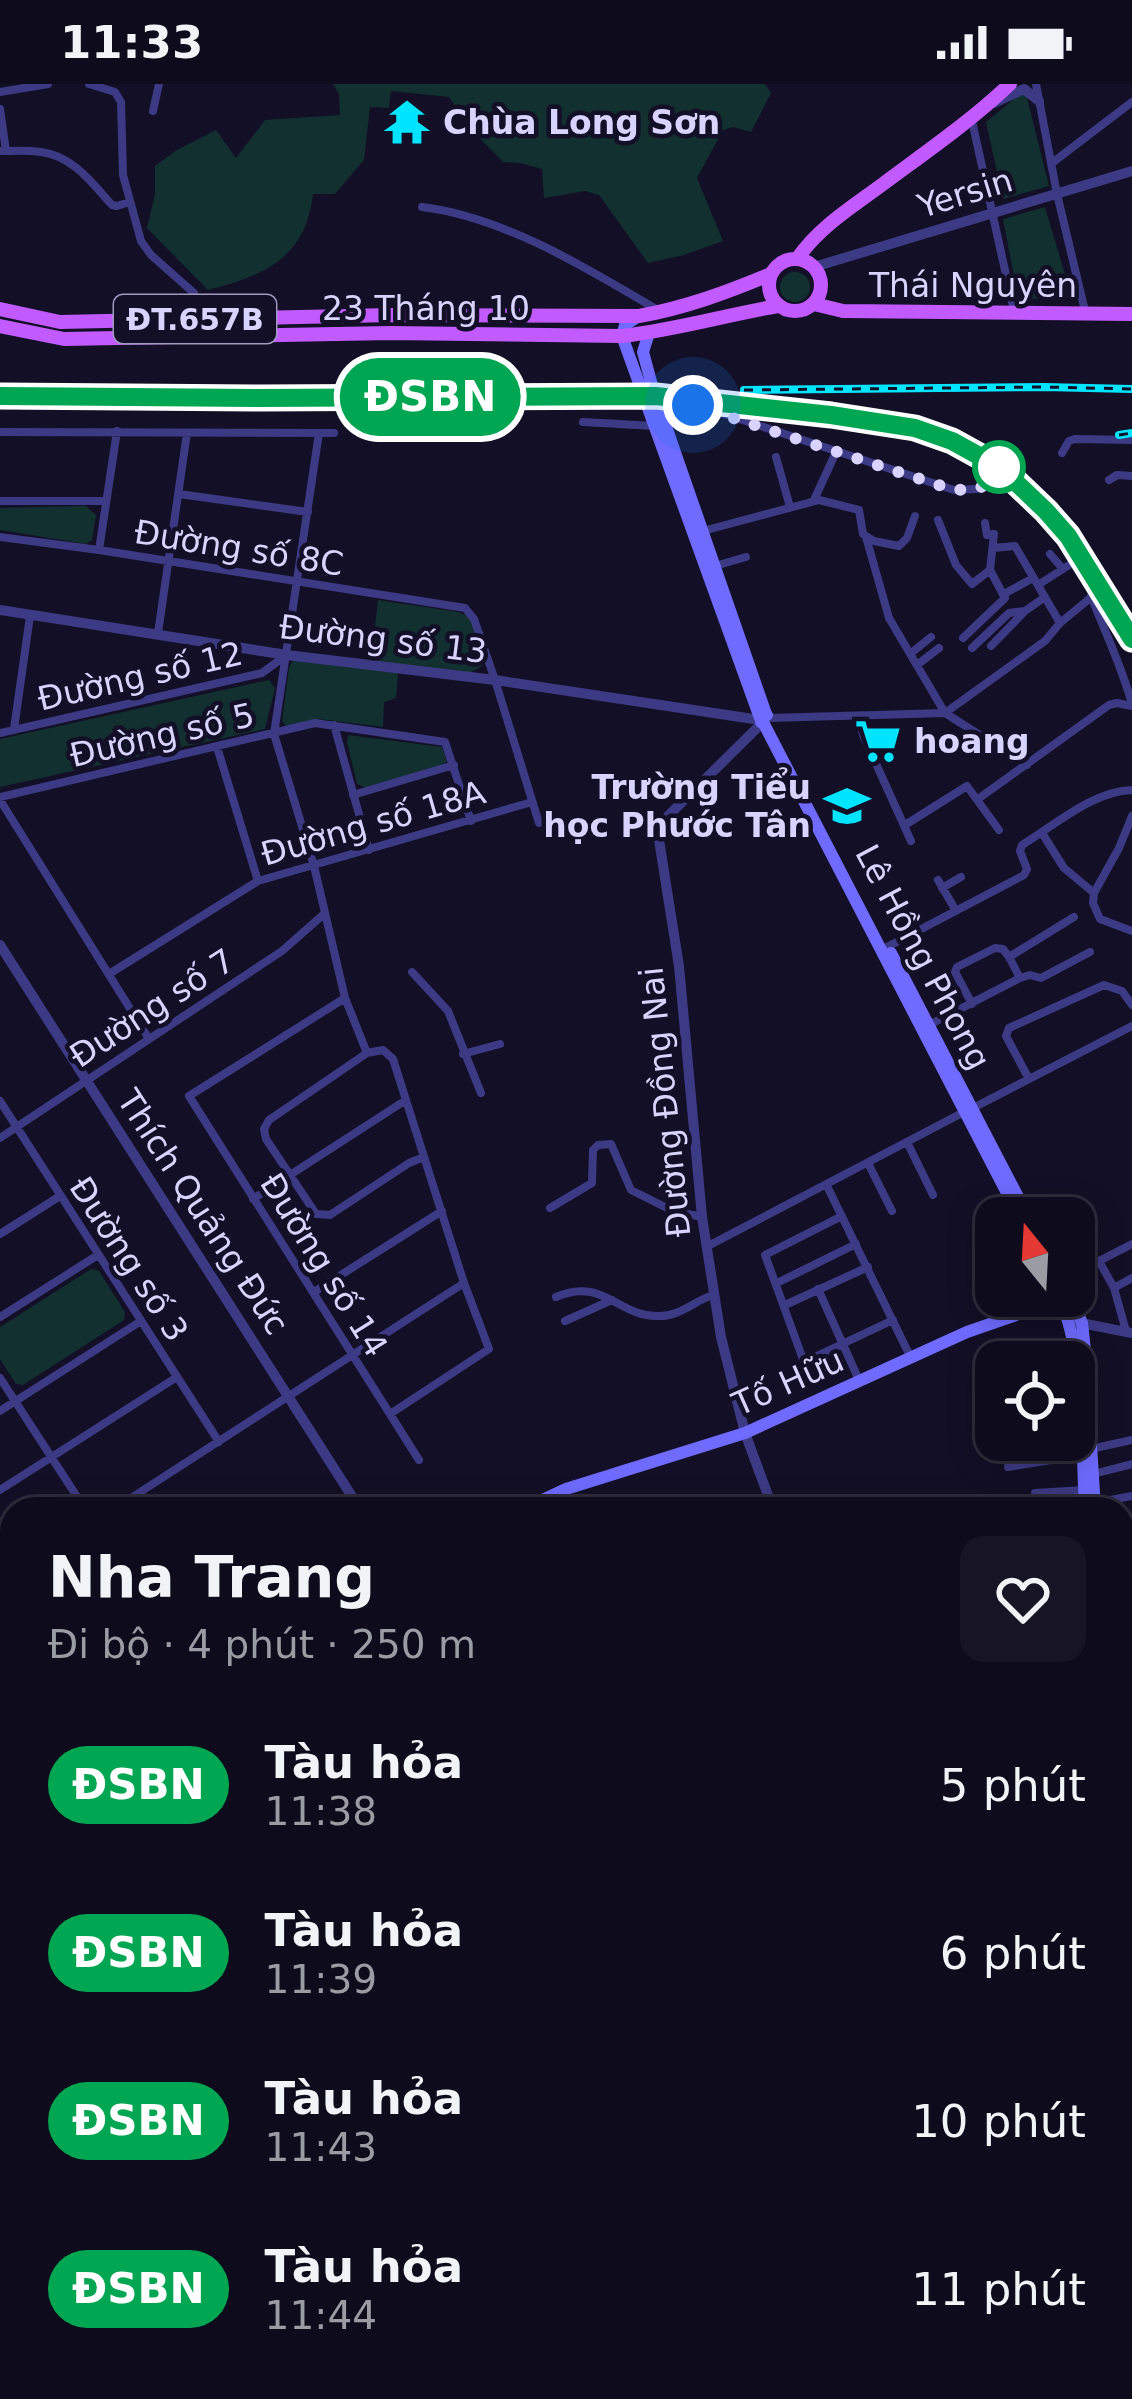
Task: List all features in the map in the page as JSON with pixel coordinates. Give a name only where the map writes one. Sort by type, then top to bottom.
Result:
[{"type":"main road","points":[[986,107],[995,84]]},
{"type":"main road","name":"ĐT.657B","points":[[771,274],[779,264],[797,259],[836,219],[1010,84]]},
{"type":"main road","points":[[797,259],[814,267],[820,277],[814,304]]},
{"type":"main road","points":[[771,274],[769,292],[778,306]]},
{"type":"main road","name":"23 Tháng 10","points":[[0,309],[60,322],[638,316],[723,293],[771,274]]},
{"type":"main road","name":"ĐT.657B","points":[[778,306],[793,312],[814,304]]},
{"type":"main road","name":"Thái Nguyên","points":[[814,304],[843,311],[1132,314]]},
{"type":"main road","name":"23 Tháng 10","points":[[0,326],[64,339],[391,333],[622,336],[778,306]]},
{"type":"main road","points":[[391,333],[392,315]]},
{"type":"main road","points":[[622,336],[626,325],[638,316]]},
{"type":"main road","points":[[200,319],[200,336]]},
{"type":"main road","name":"Lê Hồng Phong","points":[[649,333],[643,352],[655,418],[764,720],[1018,1197]]},
{"type":"main road","name":"Lê Hồng Phong","points":[[622,336],[716,566],[764,720]]},
{"type":"main road","name":"Lê Hồng Phong","points":[[884,949],[929,1025],[1010,1197]]},
{"type":"main road","name":"Tố Hữu","points":[[566,1497],[745,1433],[1007,1317]]},
{"type":"main road","points":[[1074,1317],[1076,1341]]},
{"type":"main road","points":[[1086,1461],[1087,1497]]},
{"type":"main road","points":[[1089,1461],[1092,1497]]},
{"type":"street","points":[[0,92],[48,84]]},
{"type":"street","points":[[89,84],[115,92],[121,102],[123,176],[145,248],[194,293],[200,319]]},
{"type":"street","points":[[153,111],[159,84]]},
{"type":"street","points":[[1036,84],[1085,313]]},
{"type":"street","points":[[986,107],[1024,89],[1040,101]]},
{"type":"street","points":[[1052,163],[1132,102]]},
{"type":"street","points":[[0,109],[3,151],[55,155],[89,176],[112,205],[129,202]]},
{"type":"street","points":[[971,118],[1014,313]]},
{"type":"street","name":"Yersin","points":[[814,267],[1132,171]]},
{"type":"street","points":[[422,208],[463,214],[517,236],[661,312]]},
{"type":"street","points":[[583,422],[655,418],[682,406],[697,406],[954,490],[977,489],[1004,476]]},
{"type":"street","points":[[99,550],[117,431]]},
{"type":"street","points":[[0,432],[334,433]]},
{"type":"street","points":[[158,633],[188,433]]},
{"type":"street","points":[[319,434],[274,734],[314,866],[345,998],[367,1053]]},
{"type":"street","points":[[1062,453],[1075,439],[1132,440]]},
{"type":"street","points":[[813,502],[836,452]]},
{"type":"street","points":[[776,457],[790,507]]},
{"type":"street","points":[[1109,480],[1132,476]]},
{"type":"street","points":[[179,494],[308,512]]},
{"type":"street","points":[[0,500],[106,501]]},
{"type":"street","points":[[703,531],[813,502],[859,510],[889,619],[945,713],[1028,765]]},
{"type":"street","points":[[866,537],[899,546],[915,516]]},
{"type":"street","points":[[938,520],[956,565],[972,584],[990,570]]},
{"type":"street","points":[[963,638],[1006,598],[990,570],[994,534],[987,535],[985,523]]},
{"type":"street","name":"Đường số 8C","points":[[0,537],[465,608],[495,680]]},
{"type":"street","points":[[993,548],[1016,546],[1060,623]]},
{"type":"street","points":[[1050,554],[1064,569]]},
{"type":"street","points":[[716,566],[746,557]]},
{"type":"street","points":[[1004,594],[1080,558]]},
{"type":"street","points":[[764,720],[945,713],[1045,641],[1096,593],[1132,705],[1109,705],[978,799]]},
{"type":"street","points":[[991,646],[1045,597]]},
{"type":"street","name":"Đường số 13","points":[[0,610],[286,655],[764,720]]},
{"type":"street","points":[[972,648],[1010,613],[1025,611]]},
{"type":"street","points":[[14,729],[30,616]]},
{"type":"street","points":[[910,654],[931,637]]},
{"type":"street","points":[[917,665],[939,648]]},
{"type":"street","name":"Đường số 12","points":[[0,733],[262,673],[286,655]]},
{"type":"street","points":[[495,680],[538,823]]},
{"type":"street","points":[[859,717],[911,841]]},
{"type":"street","name":"Đường Đồng Nai","points":[[764,720],[668,816],[659,840],[679,966],[701,1217],[713,1294],[725,1362],[769,1497]]},
{"type":"street","name":"Đường số 5","points":[[0,798],[315,723],[445,742],[454,765]]},
{"type":"street","points":[[334,725],[369,850]]},
{"type":"street","points":[[217,747],[258,881]]},
{"type":"street","points":[[353,796],[454,765],[470,820]]},
{"type":"street","points":[[905,826],[967,786],[999,830]]},
{"type":"street","points":[[884,949],[1024,875],[1027,868],[1020,847],[1095,800],[1116,790],[1132,790]]},
{"type":"street","points":[[0,798],[149,1039]]},
{"type":"street","name":"Đường số 18A","points":[[109,974],[258,881],[532,802]]},
{"type":"street","points":[[1132,816],[1093,903],[1100,920],[1132,932]]},
{"type":"street","points":[[1042,833],[1064,868],[1094,893]]},
{"type":"street","points":[[956,911],[940,884],[961,878]]},
{"type":"street","name":"Đường số 7","points":[[0,1138],[282,952],[326,913]]},
{"type":"street","points":[[1009,957],[1074,917]]},
{"type":"street","name":"Thích Quảng Đức","points":[[0,945],[353,1497]]},
{"type":"street","points":[[972,1004],[957,967],[995,948],[1003,949],[1020,978]]},
{"type":"street","points":[[929,1025],[1020,978],[1040,978],[1090,952]]},
{"type":"street","points":[[412,972],[448,1011],[481,1093]]},
{"type":"street","points":[[1029,1079],[1006,1036],[1009,1028],[1104,985],[1122,991],[1132,1005]]},
{"type":"street","name":"Đường số 14","points":[[345,998],[189,1096],[418,1460]]},
{"type":"street","points":[[708,1246],[1132,1026]]},
{"type":"street","points":[[463,1054],[500,1044]]},
{"type":"street","points":[[390,1414],[489,1349],[464,1282],[442,1211],[406,1100],[389,1053],[367,1053],[265,1125],[266,1139],[316,1214],[326,1216],[424,1156]]},
{"type":"street","points":[[253,1199],[406,1100]]},
{"type":"street","name":"Đường số 3","points":[[0,1101],[219,1442]]},
{"type":"street","points":[[907,1142],[933,1195]]},
{"type":"street","points":[[550,1208],[590,1186],[593,1150],[611,1144],[631,1190],[673,1211],[701,1217]]},
{"type":"street","points":[[868,1162],[892,1211]]},
{"type":"street","points":[[826,1184],[910,1356]]},
{"type":"street","points":[[0,1234],[60,1196]]},
{"type":"street","points":[[314,1292],[442,1211]]},
{"type":"street","points":[[842,1216],[765,1255],[804,1362],[893,1320]]},
{"type":"street","points":[[777,1283],[856,1244]]},
{"type":"street","points":[[1076,1322],[1129,1332],[1100,1261],[1132,1244]]},
{"type":"street","points":[[0,1317],[98,1255]]},
{"type":"street","points":[[785,1305],[868,1267]]},
{"type":"street","points":[[1114,1288],[1132,1279]]},
{"type":"street","points":[[133,1497],[464,1282]]},
{"type":"street","points":[[556,1297],[581,1289],[653,1317],[680,1313],[713,1294]]},
{"type":"street","points":[[818,1289],[859,1380]]},
{"type":"street","points":[[565,1321],[612,1300]]},
{"type":"street","points":[[0,1411],[141,1321]]},
{"type":"street","points":[[0,1490],[177,1377]]},
{"type":"street","points":[[0,1378],[78,1497]]},
{"type":"street","points":[[1095,1450],[1132,1440]]},
{"type":"street","points":[[1008,1467],[1047,1461]]},
{"type":"street","points":[[1093,1474],[1132,1464]]},
{"type":"street","points":[[1035,1493],[1084,1490]]},
{"type":"green space","points":[[333,84],[765,84],[771,93],[751,132],[733,127],[723,130],[697,178],[723,241],[648,263],[599,195],[585,191],[544,198],[542,169],[503,162],[449,97],[391,91],[389,108],[370,107],[364,160],[335,194],[313,194],[302,234],[291,249],[264,270],[208,290],[147,228],[155,166],[216,130],[236,158],[265,120],[340,115],[339,94]]},
{"type":"green space","points":[[1025,90],[1049,186],[1003,199],[986,122]]},
{"type":"green space","points":[[1045,207],[1072,298],[1024,299],[1016,286],[1003,219]]},
{"type":"green space","points":[[795,272],[806,276],[810,287],[806,298],[795,302],[784,298],[780,287],[784,276]]},
{"type":"green space","points":[[86,506],[96,515],[92,540],[86,544],[0,530],[0,508]]},
{"type":"green space","points":[[378,600],[459,612],[471,618],[484,665],[469,673],[371,663]]},
{"type":"green space","points":[[293,659],[398,673],[396,698],[384,702],[383,727],[319,719],[286,726],[282,721]]},
{"type":"green space","points":[[269,680],[275,688],[265,729],[0,787],[0,739]]},
{"type":"green space","points":[[348,735],[442,747],[447,761],[366,788],[357,784]]},
{"type":"green space","points":[[91,1269],[99,1271],[125,1312],[124,1320],[23,1385],[16,1384],[0,1359],[0,1327]]},
{"type":"railway","points":[[744,390],[1132,389]]},
{"type":"railway","points":[[0,396],[655,396],[915,428],[952,441],[1001,468],[1046,511],[1068,536],[1132,639]]},
{"type":"railway","points":[[1119,435],[1132,433]]},
{"type":"train","name":"ĐSBN","points":[[0,396],[656,396],[915,428],[952,441],[1001,468],[1046,511],[1068,536],[1132,639]]},
{"type":"place","name":"Chùa Long Sơn","points":[[407,122]]},
{"type":"place","name":"hoang","points":[[878,741]]},
{"type":"place","name":"Trường Tiểu học Phước Tân","points":[[847,806]]},
{"type":"route","points":[[693,405],[954,490],[977,489],[1004,476],[999,467]]}]
